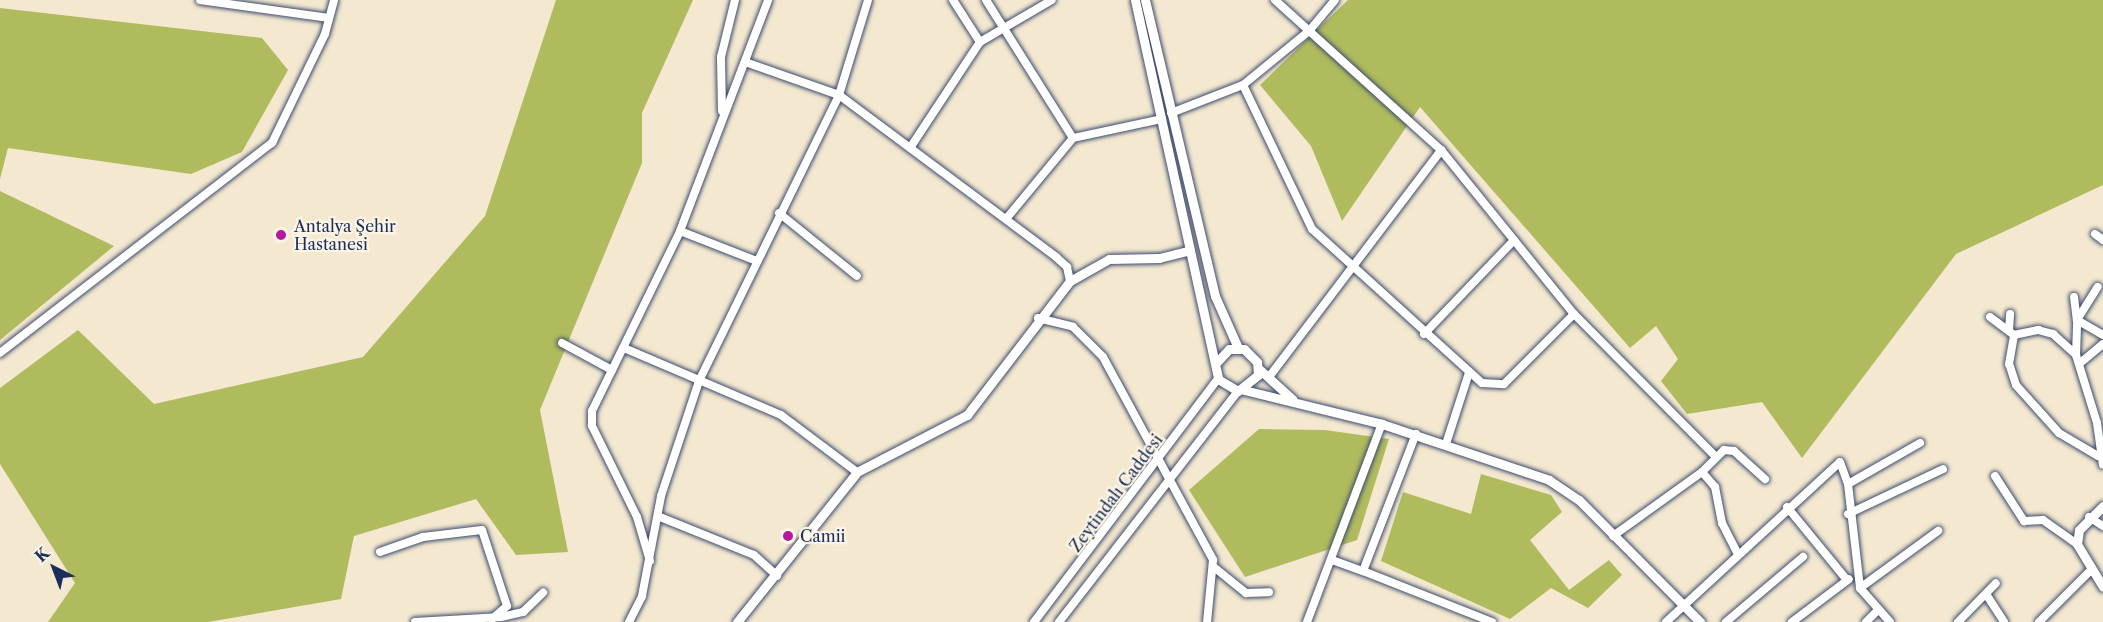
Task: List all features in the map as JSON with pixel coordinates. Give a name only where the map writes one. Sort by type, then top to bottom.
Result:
[{"type":"street","points":[[200,0],[329,18]]},
{"type":"street","points":[[0,353],[272,143],[329,18],[334,0]]},
{"type":"street","points":[[722,111],[721,57],[735,0]]},
{"type":"street","points":[[650,562],[637,517],[592,426],[592,411],[680,231],[722,111],[748,63],[768,0]]},
{"type":"street","points":[[629,622],[650,562],[660,517],[661,495],[699,381],[779,213],[839,95],[868,0]]},
{"type":"street","points":[[953,0],[980,42]]},
{"type":"street","points":[[986,0],[1073,138]]},
{"type":"street","points":[[910,148],[980,42],[1052,0]]},
{"type":"street","points":[[1135,0],[1162,118],[1188,251],[1216,362],[1218,379],[1241,390],[1416,434],[1564,488],[1700,622]]},
{"type":"street","points":[[1145,0],[1215,296],[1238,348],[1250,352],[1258,368],[1295,402]]},
{"type":"street","points":[[1275,0],[1441,150],[1574,314],[1715,456]]},
{"type":"street","points":[[1171,113],[1243,85],[1309,31],[1335,0]]},
{"type":"street","points":[[748,63],[839,95],[1067,267],[1070,281]]},
{"type":"street","points":[[1243,85],[1312,229],[1469,373],[1492,387],[1504,384],[1574,314]]},
{"type":"street","points":[[1006,219],[1073,138],[1162,118]]},
{"type":"street","points":[[1269,377],[1350,264],[1441,150]]},
{"type":"street","points":[[779,213],[857,276]]},
{"type":"street","points":[[680,231],[757,261]]},
{"type":"street","points":[[2095,234],[2103,240]]},
{"type":"street","points":[[1424,334],[1514,240]]},
{"type":"street","points":[[737,622],[777,576],[857,472],[956,425],[1037,317],[1070,281],[1109,259],[1159,258],[1188,251]]},
{"type":"street","points":[[2077,320],[2098,287]]},
{"type":"street","points":[[2074,297],[2078,360],[2097,423],[2098,456],[2103,465]]},
{"type":"street","points":[[2010,314],[2012,333],[2008,364],[2016,385],[2059,433],[2098,456]]},
{"type":"street","points":[[1037,317],[1073,327],[1095,345],[1215,568],[1246,593],[1269,592]]},
{"type":"street","points":[[1990,317],[2012,333],[2038,330],[2053,334],[2078,360]]},
{"type":"street","points":[[2077,320],[2103,334]]},
{"type":"street","points":[[562,343],[612,370]]},
{"type":"street","points":[[2078,360],[2103,344]]},
{"type":"street","points":[[624,348],[781,415],[857,472]]},
{"type":"street","points":[[1216,362],[1238,348]]},
{"type":"street","points":[[1059,622],[1258,368]]},
{"type":"street","points":[[1446,444],[1469,373]]},
{"type":"street","name":"Zeytindalı Caddesi","points":[[1034,622],[1218,379]]},
{"type":"street","points":[[1307,622],[1382,424]]},
{"type":"street","points":[[1363,571],[1416,434]]},
{"type":"street","points":[[1848,484],[1920,443]]},
{"type":"street","points":[[1613,536],[1702,472],[1715,456],[1734,451],[1765,479]]},
{"type":"street","points":[[1666,622],[1680,604],[1840,462],[1848,484],[1848,514],[1860,588],[1876,612],[1890,622]]},
{"type":"street","points":[[1848,514],[1943,469]]},
{"type":"street","points":[[1702,472],[1715,487],[1722,523],[1737,552]]},
{"type":"street","points":[[1995,476],[2024,521],[2043,520],[2077,544],[2090,572],[2103,587]]},
{"type":"street","points":[[2077,544],[2090,517],[2103,506]]},
{"type":"street","points":[[1788,507],[1847,580]]},
{"type":"street","points":[[660,517],[754,555],[777,576]]},
{"type":"street","points":[[2090,517],[2103,526]]},
{"type":"street","points":[[380,552],[423,537],[483,530],[507,606],[492,619]]},
{"type":"street","points":[[1860,588],[1938,531]]},
{"type":"street","points":[[1726,622],[1803,557]]},
{"type":"street","points":[[1332,560],[1474,619],[1492,622]]},
{"type":"street","points":[[1207,622],[1215,568]]},
{"type":"street","points":[[2039,622],[2090,572]]},
{"type":"street","points":[[1792,622],[1856,574]]},
{"type":"street","points":[[1958,622],[1996,583]]},
{"type":"street","points":[[415,622],[502,619],[523,612],[543,593]]},
{"type":"street","points":[[1986,594],[2004,622]]},
{"type":"street","points":[[1866,622],[1876,612]]},
{"type":"green space","points":[[556,0],[693,0],[642,113],[642,163],[540,410],[568,552],[516,555],[476,499],[354,536],[341,599],[208,622],[48,622],[75,583],[0,464],[0,388],[78,330],[154,404],[363,357],[485,216]]},
{"type":"green space","points":[[1348,0],[2103,0],[2103,185],[1956,254],[1802,458],[1762,402],[1687,414],[1661,381],[1678,359],[1656,326],[1630,348],[1420,107],[1342,221],[1311,146],[1260,85]]},
{"type":"green space","points":[[0,8],[262,38],[288,70],[242,152],[191,174],[8,148],[0,179]]},
{"type":"green space","points":[[0,191],[114,246],[0,340]]},
{"type":"green space","points":[[1259,429],[1325,430],[1389,439],[1357,540],[1245,577],[1189,490]]},
{"type":"green space","points":[[1481,474],[1551,495],[1562,512],[1530,540],[1569,590],[1609,560],[1622,575],[1588,608],[1551,588],[1510,619],[1381,561],[1403,492],[1471,514]]},
{"type":"place","name":"Antalya Şehir Hastanesi","points":[[281,235]]},
{"type":"place","name":"Camii","points":[[788,536]]}]
